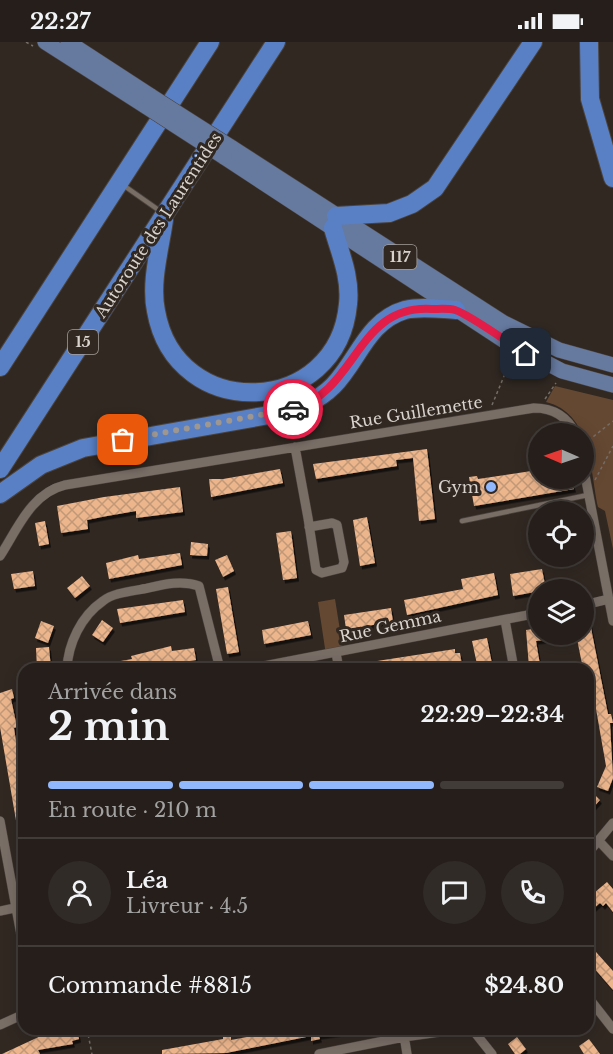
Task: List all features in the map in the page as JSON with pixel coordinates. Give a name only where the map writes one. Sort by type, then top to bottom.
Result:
[{"type":"highway","points":[[0,367],[210,42]]},
{"type":"highway","name":"Autoroute des Laurentides","points":[[0,469],[276,42]]},
{"type":"highway","points":[[165,214],[154,296],[164,337],[177,358],[200,378],[222,389],[242,393],[274,391],[300,380],[321,363],[336,342],[345,323],[349,296],[345,265],[335,222],[389,213],[412,204],[435,188],[533,42]]},
{"type":"highway","points":[[588,42],[590,99],[613,178]]},
{"type":"highway","points":[[0,494],[41,465],[83,448],[275,414],[306,405],[334,385],[370,334],[389,317],[413,309],[456,310]]},
{"type":"main road","name":"117","points":[[45,42],[148,101],[335,222],[518,331],[572,355],[613,365]]},
{"type":"main road","name":"117","points":[[68,42],[148,101]]},
{"type":"main road","name":"117","points":[[335,222],[456,310],[543,363],[577,376],[613,385]]},
{"type":"street","name":"Rue Guillemette","points":[[0,556],[36,500],[54,488],[543,408],[564,417],[568,423]]},
{"type":"street","points":[[295,447],[309,527],[317,571],[322,573],[342,568],[344,561],[337,525],[332,523],[309,527]]},
{"type":"street","points":[[587,489],[613,621]]},
{"type":"street","points":[[67,663],[68,651],[75,633],[103,600],[169,583],[189,583],[199,586],[204,597],[219,663]]},
{"type":"street","points":[[594,602],[609,599]]},
{"type":"street","name":"Rue Gemma","points":[[281,663],[336,653],[343,649],[528,615]]},
{"type":"street","points":[[505,620],[513,663]]},
{"type":"street","points":[[336,653],[338,663]]},
{"type":"street","points":[[0,821],[18,898]]},
{"type":"street","points":[[594,845],[613,824]]},
{"type":"street","points":[[598,840],[613,856]]},
{"type":"street","points":[[0,911],[18,906]]},
{"type":"street","points":[[594,1005],[613,1029]]},
{"type":"street","points":[[0,1025],[18,1017]]},
{"type":"street","points":[[319,1054],[396,1035]]},
{"type":"street","points":[[404,1035],[407,1054]]},
{"type":"street","points":[[477,1035],[492,1054]]},
{"type":"lane","points":[[119,182],[165,214]]},
{"type":"lane","points":[[462,521],[589,498]]},
{"type":"path","points":[[484,416],[497,396],[498,386],[507,369],[502,350]]},
{"type":"path","points":[[544,402],[556,382]]},
{"type":"path","points":[[594,436],[613,421]]},
{"type":"path","points":[[589,498],[599,469],[613,446]]},
{"type":"path","points":[[88,1035],[92,1054]]},
{"type":"shaded area","points":[[555,386],[613,400],[613,549],[605,511],[598,507],[594,484],[594,423],[575,423],[561,408],[546,402]]},
{"type":"shaded area","points":[[335,599],[343,649],[326,655],[318,602]]},
{"type":"building","points":[[427,449],[435,519],[419,521],[413,458],[396,460],[397,466],[316,479],[313,464]]},
{"type":"building","points":[[280,469],[283,483],[211,497],[209,479],[223,479]]},
{"type":"building","points":[[528,472],[528,489],[574,489],[474,506],[469,477],[477,476],[478,479]]},
{"type":"building","points":[[180,487],[183,512],[136,518],[136,511],[87,520],[88,529],[61,533],[57,506]]},
{"type":"building","points":[[367,517],[375,563],[360,566],[353,520]]},
{"type":"building","points":[[45,521],[49,544],[39,546],[35,523]]},
{"type":"building","points":[[291,531],[297,578],[283,580],[276,533]]},
{"type":"building","points":[[191,542],[208,544],[207,556],[190,555]]},
{"type":"building","points":[[180,553],[182,565],[109,579],[106,563],[138,555],[139,559]]},
{"type":"building","points":[[227,555],[234,571],[223,577],[215,560]]},
{"type":"building","points":[[542,569],[544,579],[528,579],[528,593],[513,596],[510,574]]},
{"type":"building","points":[[33,571],[35,586],[14,589],[11,574]]},
{"type":"building","points":[[494,573],[498,595],[407,615],[404,600],[463,589],[461,579]]},
{"type":"building","points":[[82,576],[90,586],[75,598],[67,588]]},
{"type":"building","points":[[228,587],[239,652],[227,654],[216,589]]},
{"type":"building","points":[[183,600],[185,612],[120,623],[117,609]]},
{"type":"building","points":[[391,608],[393,622],[346,629],[344,615]]},
{"type":"building","points":[[102,620],[113,628],[103,642],[92,635]]},
{"type":"building","points":[[41,621],[54,626],[48,643],[35,638]]},
{"type":"building","points":[[308,621],[311,635],[264,644],[262,630]]},
{"type":"building","points":[[526,630],[528,630],[528,645],[537,645],[540,663],[529,663]]},
{"type":"building","points":[[487,638],[492,663],[477,663],[472,641]]},
{"type":"building","points":[[594,643],[608,714],[611,714],[613,723],[610,723],[613,778],[608,791],[597,787],[606,766],[594,698],[594,663],[582,663],[578,645]]},
{"type":"building","points":[[171,646],[172,651],[194,648],[196,660],[178,663],[109,663],[132,659],[131,656]]},
{"type":"building","points":[[49,647],[50,663],[37,663],[36,648]]},
{"type":"building","points":[[455,649],[455,653],[460,653],[462,663],[432,663],[364,663]]},
{"type":"building","points":[[12,689],[14,698],[11,699],[17,727],[14,728],[18,748],[18,832],[0,727],[0,693]]},
{"type":"building","points":[[594,794],[600,800],[594,806]]},
{"type":"building","points":[[607,882],[613,889],[613,912],[606,903],[603,906],[600,903],[594,908],[594,893]]},
{"type":"building","points":[[594,950],[613,971],[613,990],[594,968]]},
{"type":"building","points":[[43,1035],[78,1035],[79,1039],[72,1041],[73,1044],[38,1050],[40,1054],[2,1054]]},
{"type":"building","points":[[257,1035],[326,1035],[311,1041],[311,1036],[226,1053],[162,1054],[162,1050],[223,1039],[223,1037],[231,1036],[231,1040]]},
{"type":"building","points":[[517,1037],[526,1049],[520,1054],[515,1054],[508,1044]]},
{"type":"building","points":[[589,1039],[600,1054],[584,1054],[579,1046]]},
{"type":"way so far","points":[[123,440],[293,409]]},
{"type":"place","name":"Gym","points":[[491,487]]},
{"type":"route","points":[[293,409],[317,399],[334,385],[370,334],[383,321],[404,311],[420,308],[456,310],[526,354]]}]
